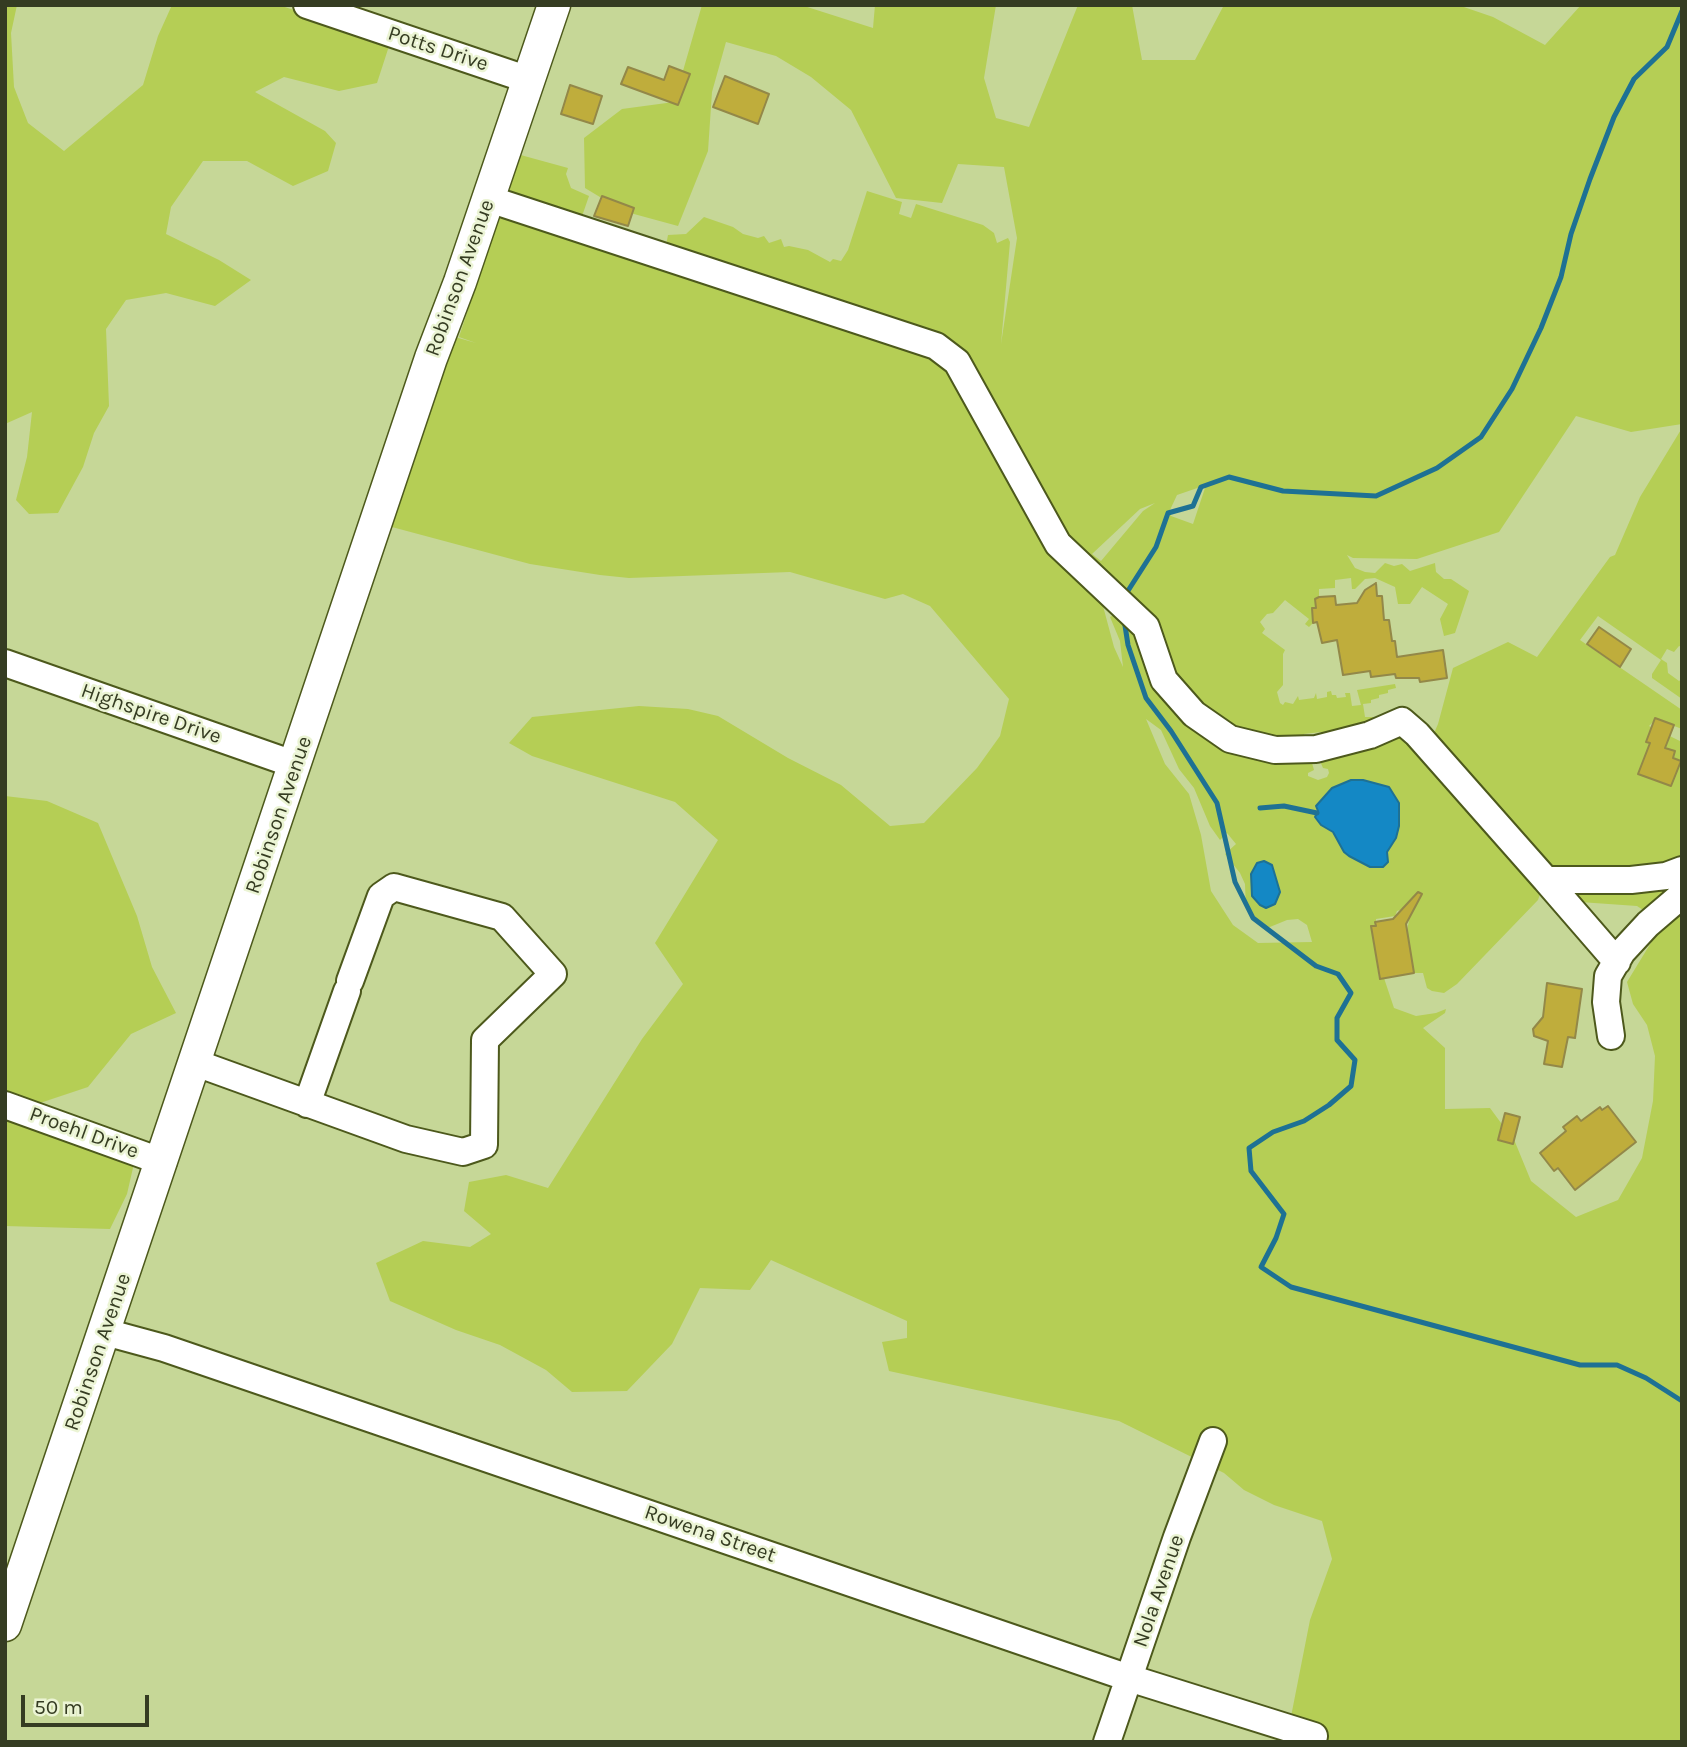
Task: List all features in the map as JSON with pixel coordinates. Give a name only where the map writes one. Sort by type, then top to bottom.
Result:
[{"type":"main road","name":"Robinson Avenue","points":[[5,1625],[106,1332],[431,358],[489,199],[554,5]]},
{"type":"street","name":"Potts Drive","points":[[307,5],[529,80]]},
{"type":"street","points":[[489,199],[936,346],[957,362],[1058,544],[1146,627],[1164,680],[1194,714],[1230,739],[1275,750],[1316,749],[1370,735],[1402,721],[1417,734],[1617,962]]},
{"type":"street","name":"Highspire Drive","points":[[5,663],[296,765]]},
{"type":"street","points":[[1546,880],[1631,880],[1666,876],[1682,870]]},
{"type":"street","points":[[196,1063],[307,1104],[406,1139],[463,1153],[484,1145],[485,1040],[553,974],[502,917],[394,887],[381,896],[307,1104]]},
{"type":"street","points":[[1611,1036],[1606,1002],[1608,976],[1648,924],[1682,895]]},
{"type":"street","name":"Proehl Drive","points":[[5,1105],[163,1162]]},
{"type":"street","name":"Rowena Street","points":[[106,1332],[164,1348],[1129,1678],[1314,1736]]},
{"type":"street","name":"Nola Avenue","points":[[1107,1742],[1213,1441]]},
{"type":"green space","points":[[5,5],[17,5],[11,33],[14,87],[28,123],[64,151],[143,85],[158,36],[172,5],[279,5],[390,43],[377,83],[339,91],[284,77],[255,92],[325,131],[336,143],[328,171],[293,186],[247,161],[203,161],[171,207],[166,234],[219,260],[251,280],[215,306],[166,293],[126,300],[106,329],[109,406],[94,433],[83,467],[58,513],[29,514],[16,500],[27,457],[32,412],[5,424]]},
{"type":"green space","points":[[702,5],[801,5],[873,28],[875,5],[996,5],[984,78],[996,118],[1029,127],[1078,5],[1132,5],[1142,60],[1195,60],[1224,5],[1458,5],[1493,17],[1545,45],[1581,5],[1682,5],[1682,424],[1631,432],[1576,416],[1499,532],[1417,559],[1353,558],[1347,555],[1355,568],[1375,573],[1385,563],[1394,566],[1402,564],[1410,571],[1435,563],[1436,572],[1444,579],[1451,579],[1469,591],[1455,633],[1444,636],[1440,619],[1448,604],[1422,587],[1410,604],[1398,604],[1395,587],[1375,578],[1365,579],[1355,589],[1352,589],[1351,578],[1335,580],[1335,588],[1319,589],[1316,608],[1312,609],[1313,623],[1309,627],[1305,624],[1309,619],[1285,600],[1273,613],[1267,614],[1260,622],[1265,629],[1262,633],[1285,650],[1283,685],[1277,692],[1283,705],[1285,702],[1293,704],[1298,696],[1299,700],[1314,698],[1316,693],[1317,699],[1327,697],[1327,692],[1331,691],[1337,698],[1346,697],[1345,693],[1350,693],[1352,706],[1361,705],[1357,690],[1395,684],[1396,688],[1388,690],[1388,693],[1379,695],[1379,698],[1371,700],[1371,703],[1363,704],[1365,717],[1373,717],[1373,722],[1322,737],[1321,732],[1304,734],[1305,739],[1279,743],[1278,736],[1262,738],[1261,731],[1250,733],[1230,729],[1211,717],[1173,673],[1153,619],[1139,601],[1135,601],[1113,580],[1111,574],[1097,569],[1096,580],[1114,647],[1123,667],[1120,641],[1110,617],[1118,613],[1138,638],[1158,693],[1269,762],[1312,763],[1314,770],[1308,773],[1308,776],[1318,780],[1327,777],[1329,773],[1320,761],[1397,733],[1408,736],[1541,891],[1538,900],[1457,984],[1444,993],[1427,988],[1423,973],[1414,973],[1407,931],[1410,915],[1406,908],[1397,911],[1395,916],[1376,919],[1376,926],[1371,927],[1379,978],[1384,978],[1394,1008],[1416,1016],[1446,1009],[1445,1013],[1423,1028],[1445,1048],[1445,1109],[1490,1108],[1515,1142],[1531,1181],[1576,1217],[1618,1200],[1642,1158],[1653,1101],[1655,1056],[1647,1025],[1633,1004],[1627,982],[1663,923],[1637,906],[1580,902],[1428,747],[1438,724],[1453,668],[1508,642],[1537,657],[1610,557],[1615,555],[1640,497],[1682,428],[1682,647],[1679,646],[1674,652],[1667,649],[1661,659],[1667,663],[1668,673],[1679,681],[1682,679],[1682,699],[1652,678],[1661,660],[1598,616],[1580,640],[1682,710],[1682,729],[1656,719],[1649,726],[1682,742],[1682,1742],[1286,1742],[1310,1620],[1332,1559],[1322,1521],[1274,1505],[1244,1490],[1224,1473],[1119,1421],[889,1371],[882,1342],[907,1338],[907,1321],[771,1260],[750,1290],[700,1288],[672,1344],[627,1391],[572,1392],[546,1370],[500,1345],[456,1330],[390,1301],[376,1263],[423,1241],[470,1247],[491,1234],[464,1211],[469,1182],[506,1175],[548,1188],[642,1039],[683,984],[655,943],[718,840],[675,802],[532,756],[509,743],[532,717],[639,706],[688,709],[718,716],[788,758],[841,785],[890,826],[924,823],[977,768],[1000,736],[1009,699],[930,606],[903,594],[885,599],[790,572],[629,578],[600,575],[530,564],[377,523],[441,333],[476,343],[459,337],[498,219],[509,217],[940,361],[954,376],[989,450],[1023,501],[955,350],[665,251],[668,235],[686,234],[704,217],[733,227],[743,234],[758,238],[764,236],[769,243],[781,239],[784,247],[808,250],[830,262],[833,259],[841,261],[848,250],[867,191],[902,202],[899,214],[911,218],[916,204],[983,225],[994,233],[997,243],[1008,238],[1010,242],[1001,344],[1017,238],[1004,167],[958,164],[942,203],[896,198],[851,110],[811,77],[776,56],[726,42],[712,92],[708,151],[678,226],[623,211],[585,188],[584,138],[622,109],[674,102]],"holes":[[[1206,485],[1193,524],[1171,516],[1170,510],[1177,495]],[[1155,503],[1143,511],[1101,561],[1092,554],[1140,509]],[[1146,719],[1161,730],[1179,769],[1194,788],[1210,826],[1220,840],[1227,833],[1236,844],[1225,854],[1245,884],[1246,909],[1265,929],[1287,920],[1298,919],[1307,925],[1312,942],[1258,943],[1233,925],[1211,891],[1201,835],[1189,794],[1165,764]]]},
{"type":"green space","points":[[517,154],[568,168],[566,174],[571,188],[589,196],[580,222],[517,198],[507,186]]},
{"type":"green space","points":[[5,796],[47,801],[98,823],[137,916],[152,967],[176,1013],[131,1034],[88,1087],[40,1103],[5,1093]]},
{"type":"green space","points":[[5,1118],[135,1159],[127,1194],[110,1229],[5,1226]]},
{"type":"water","points":[[1351,780],[1363,780],[1389,787],[1399,803],[1396,838],[1387,852],[1388,862],[1383,867],[1370,867],[1349,856],[1333,832],[1321,825],[1315,817],[1318,811],[1316,806],[1332,788]]},
{"type":"water","points":[[1264,861],[1272,865],[1280,892],[1275,904],[1266,908],[1252,896],[1251,874],[1257,863]]},
{"type":"building","points":[[669,66],[690,74],[678,105],[621,84],[628,67],[664,80]]},
{"type":"building","points":[[725,76],[769,94],[758,124],[713,107]]},
{"type":"building","points":[[570,85],[602,96],[593,124],[561,114]]},
{"type":"building","points":[[602,196],[634,208],[628,226],[594,216]]},
{"type":"building","points":[[1376,583],[1377,596],[1382,596],[1384,620],[1389,620],[1397,657],[1443,650],[1447,678],[1420,682],[1419,678],[1396,678],[1395,674],[1371,677],[1370,671],[1343,675],[1337,640],[1322,643],[1317,622],[1313,623],[1312,608],[1316,608],[1315,599],[1335,596],[1336,605],[1357,603],[1365,590]]},
{"type":"building","points":[[1599,627],[1631,649],[1620,667],[1587,644]]},
{"type":"building","points":[[1655,718],[1674,725],[1665,748],[1675,751],[1673,758],[1681,761],[1671,786],[1638,774],[1650,743],[1646,742]]},
{"type":"building","points":[[1418,892],[1422,894],[1406,924],[1414,973],[1380,979],[1371,926],[1376,926],[1375,922],[1393,919]]},
{"type":"building","points":[[1547,983],[1582,989],[1575,1038],[1568,1037],[1562,1067],[1544,1064],[1548,1041],[1534,1036],[1533,1029],[1543,1017]]},
{"type":"building","points":[[1608,1106],[1636,1142],[1575,1190],[1558,1168],[1554,1171],[1540,1153],[1566,1131],[1563,1127],[1577,1116],[1581,1121],[1600,1107],[1602,1110]]},
{"type":"building","points":[[1505,1113],[1520,1117],[1513,1144],[1498,1140]]},
{"type":"waterway","points":[[1124,597],[1156,547],[1168,513],[1193,506],[1201,487],[1229,477],[1283,491],[1376,496],[1437,468],[1481,437],[1512,389],[1541,328],[1561,277],[1571,234],[1590,179],[1614,117],[1634,79],[1667,47],[1682,11]]},
{"type":"waterway","points":[[1124,619],[1128,645],[1146,698],[1171,731],[1217,803],[1235,882],[1253,918],[1316,966],[1338,974],[1351,993],[1337,1018],[1337,1040],[1355,1060],[1351,1086],[1304,1121],[1273,1132],[1249,1148],[1251,1171],[1284,1214],[1276,1238],[1261,1267],[1291,1287],[1580,1365],[1617,1365],[1646,1378],[1682,1401]]},
{"type":"waterway","points":[[1260,808],[1284,806],[1317,813]]}]
